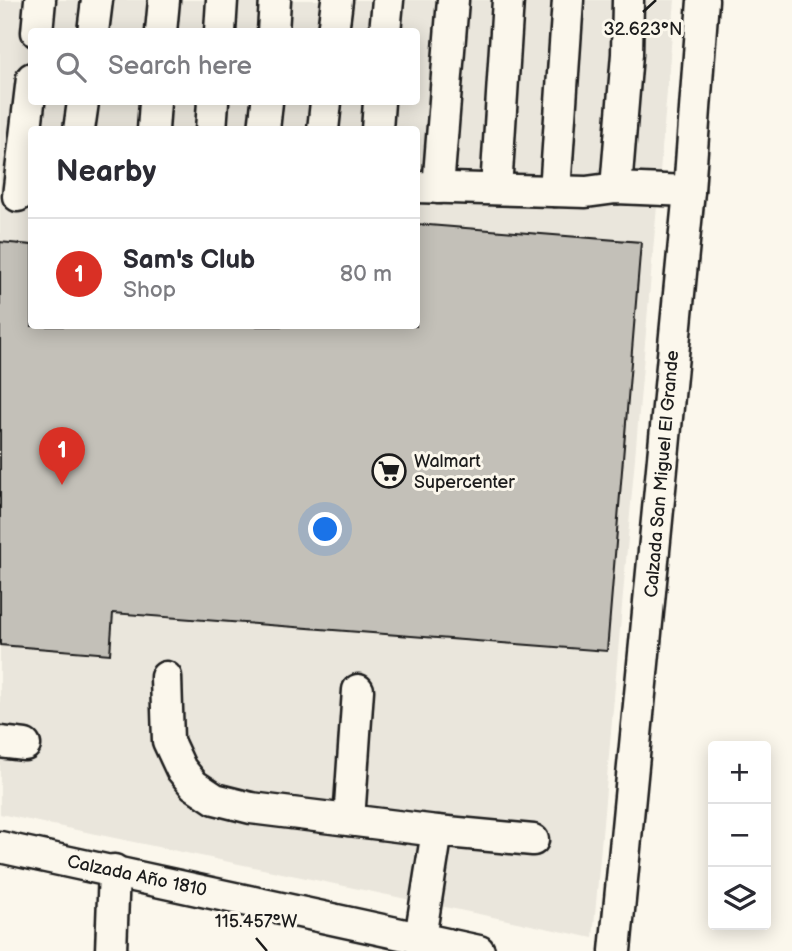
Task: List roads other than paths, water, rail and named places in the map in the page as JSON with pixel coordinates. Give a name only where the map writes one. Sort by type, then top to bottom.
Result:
[{"type":"street","points":[[37,28],[40,0]]},
{"type":"street","points":[[94,28],[97,0]]},
{"type":"street","points":[[161,28],[164,0]]},
{"type":"street","points":[[220,28],[222,0]]},
{"type":"street","points":[[273,28],[275,0]]},
{"type":"street","points":[[334,28],[337,0]]},
{"type":"street","points":[[386,28],[388,0]]},
{"type":"street","points":[[453,0],[427,187],[586,192],[616,188],[689,191]]},
{"type":"street","points":[[496,189],[508,0]]},
{"type":"street","points":[[555,191],[568,0]]},
{"type":"street","points":[[616,188],[627,54],[628,0]]},
{"type":"street","name":"Calzada San Miguel El Grande","points":[[617,950],[689,191],[703,0]]},
{"type":"street","points":[[17,196],[29,105]]},
{"type":"street","points":[[80,126],[83,105]]},
{"type":"street","points":[[153,126],[155,105]]},
{"type":"street","points":[[211,126],[213,105]]},
{"type":"street","points":[[264,126],[267,105]]},
{"type":"street","points":[[323,126],[326,105]]},
{"type":"street","points":[[377,126],[379,105]]},
{"type":"street","points":[[166,677],[168,741],[181,769],[194,785],[215,799],[251,808],[533,840]]},
{"type":"street","points":[[349,820],[358,690]]},
{"type":"street","points":[[420,938],[437,831]]},
{"type":"street","name":"Calzada Año 1810","points":[[0,847],[479,951]]},
{"type":"street","points":[[111,951],[114,870]]},
{"type":"place","name":"Walmart Supercenter","points":[[389,471]]},
{"type":"place","name":"Sam's Club","points":[[62,485]]}]
